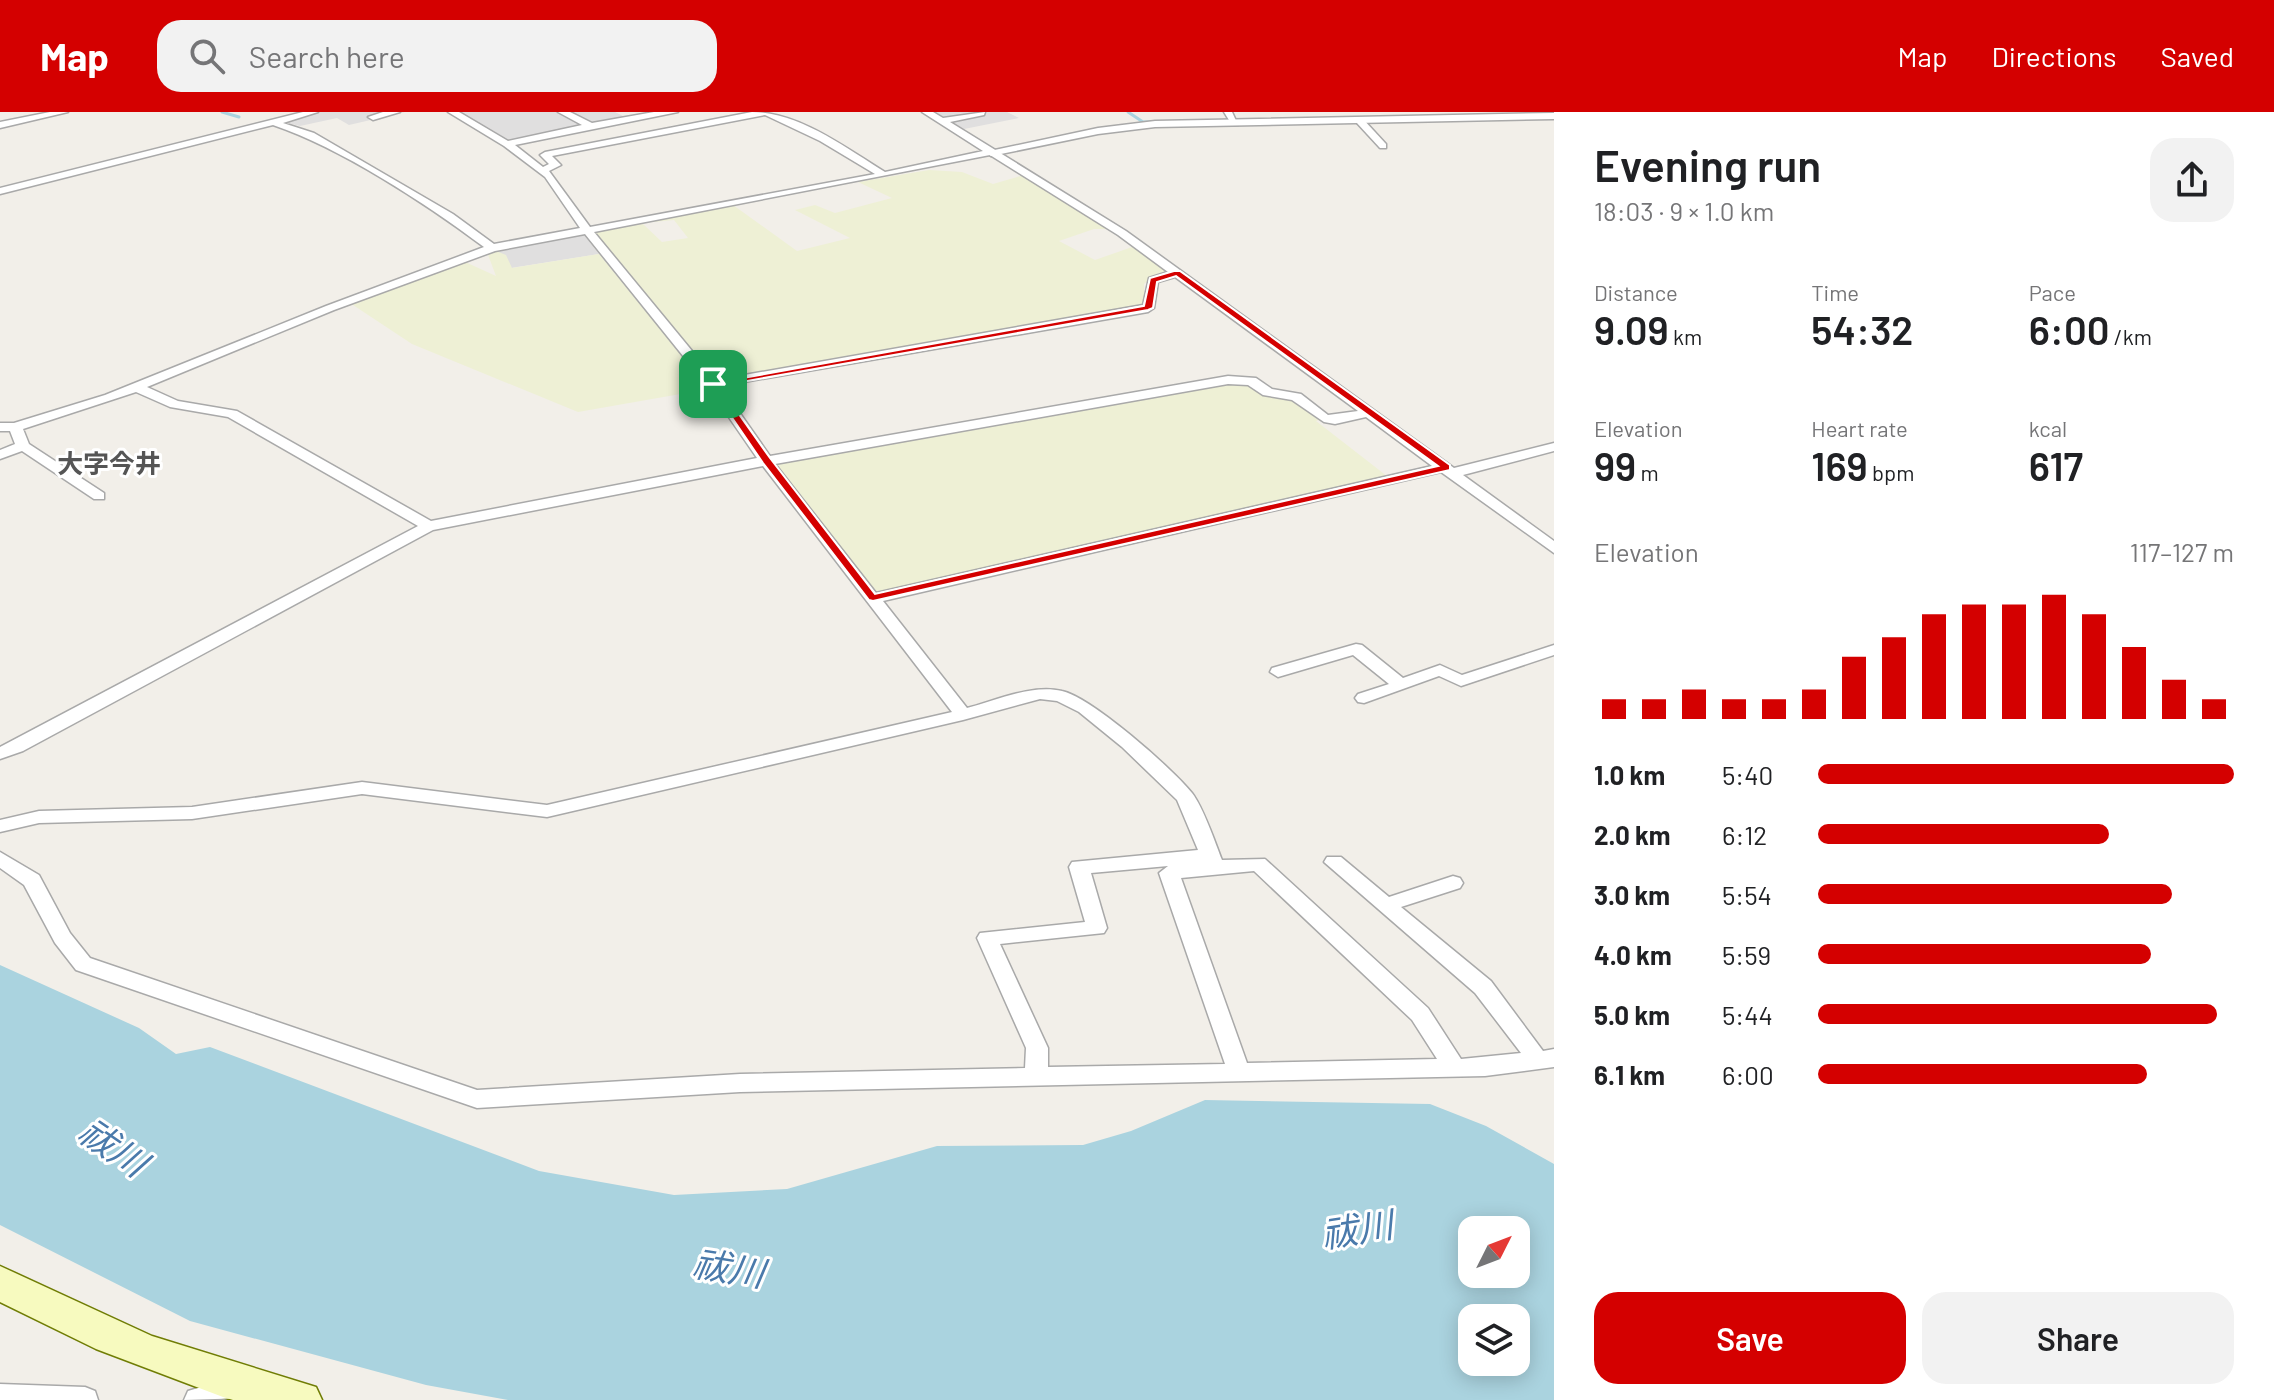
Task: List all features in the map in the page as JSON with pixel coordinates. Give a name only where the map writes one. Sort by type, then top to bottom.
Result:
[{"type":"main road","points":[[0,1283],[137,1349],[243,1394],[302,1400]]},
{"type":"street","points":[[0,125],[63,112]]},
{"type":"street","points":[[0,191],[274,123],[292,115],[314,112]]},
{"type":"street","points":[[373,117],[395,112]]},
{"type":"street","points":[[453,112],[507,144],[548,175],[587,230],[713,384],[766,461],[963,715]]},
{"type":"street","points":[[563,112],[590,126]]},
{"type":"street","points":[[507,144],[642,112]]},
{"type":"street","points":[[625,116],[673,112]]},
{"type":"street","points":[[541,171],[556,165],[545,155],[766,112],[823,139],[884,175]]},
{"type":"street","points":[[927,112],[1122,233],[1554,548]]},
{"type":"street","points":[[1228,112],[1235,123]]},
{"type":"street","points":[[941,121],[981,113]]},
{"type":"street","points":[[251,114],[311,135],[449,216],[492,248]]},
{"type":"street","points":[[99,496],[23,446],[8,427],[137,388],[330,308],[492,248],[884,175],[1120,127],[1554,116]]},
{"type":"street","points":[[1359,120],[1383,146]]},
{"type":"street","points":[[713,384],[1148,308],[1153,280],[1177,273]]},
{"type":"street","points":[[0,753],[17,747],[429,526],[766,461],[1228,380],[1251,381],[1268,392],[1296,397],[1324,418],[1335,420],[1368,413]]},
{"type":"street","points":[[137,388],[175,404],[232,414],[429,526]]},
{"type":"street","points":[[0,455],[23,446]]},
{"type":"street","points":[[873,598],[1554,447]]},
{"type":"street","points":[[1278,672],[1356,649],[1401,685]]},
{"type":"street","points":[[1364,698],[1440,670],[1461,681],[1554,650]]},
{"type":"street","points":[[0,826],[39,817],[206,811],[362,788],[547,811],[963,715],[1040,694],[1061,696],[1085,708],[1128,743],[1185,797],[1213,862]]},
{"type":"street","points":[[0,859],[32,880],[62,938],[83,964],[477,1099],[740,1083],[1455,1068],[1546,1059]]},
{"type":"street","points":[[1213,862],[1169,873],[1239,1073]]},
{"type":"street","points":[[1036,1078],[1037,1048],[987,938],[1097,928],[1079,867],[1213,862],[1258,864],[1420,1014],[1455,1068]]},
{"type":"street","points":[[1334,862],[1483,987],[1546,1059]]},
{"type":"street","points":[[1386,905],[1453,883]]},
{"type":"street","points":[[198,1400],[243,1394]]},
{"type":"street","points":[[16,1399],[85,1400]]},
{"type":"shaded area","points":[[317,112],[405,112],[349,125],[337,118],[300,126],[280,121]]},
{"type":"shaded area","points":[[460,112],[615,112],[625,117],[510,142]]},
{"type":"shaded area","points":[[931,112],[1007,112],[1019,118],[959,130]]},
{"type":"shaded area","points":[[583,234],[599,254],[511,268],[496,251]]},
{"type":"green space","points":[[929,170],[962,172],[993,184],[1024,175],[1110,229],[1094,229],[1059,241],[1095,260],[1135,246],[1171,271],[1156,274],[1144,284],[1144,305],[711,382],[595,232],[643,224],[662,242],[688,238],[674,220],[653,220],[733,205],[797,251],[850,238],[795,210],[815,205],[835,213],[892,198],[858,182]]},
{"type":"green space","points":[[487,252],[506,255],[512,268],[599,254],[709,389],[578,412],[412,344],[350,303],[463,261],[496,276]]},
{"type":"green space","points":[[1242,379],[1268,392],[1296,397],[1324,418],[1316,421],[1392,480],[873,598],[766,461]]},
{"type":"water","name":"祓川","points":[[0,965],[139,1028],[176,1054],[210,1047],[539,1171],[674,1195],[787,1189],[937,1146],[1083,1145],[1131,1131],[1205,1100],[1430,1104],[1486,1126],[1554,1164],[1554,1400],[508,1400],[426,1385],[190,1321],[0,1225]]},
{"type":"waterway","points":[[222,112],[239,117]]},
{"type":"waterway","points":[[1128,112],[1143,122],[1153,122]]},
{"type":"district","name":"大字今井","points":[[109,462]]},
{"type":"route","points":[[1177,273],[1446,467],[873,598],[766,461],[713,384],[1148,308],[1153,280],[1177,273]]}]
